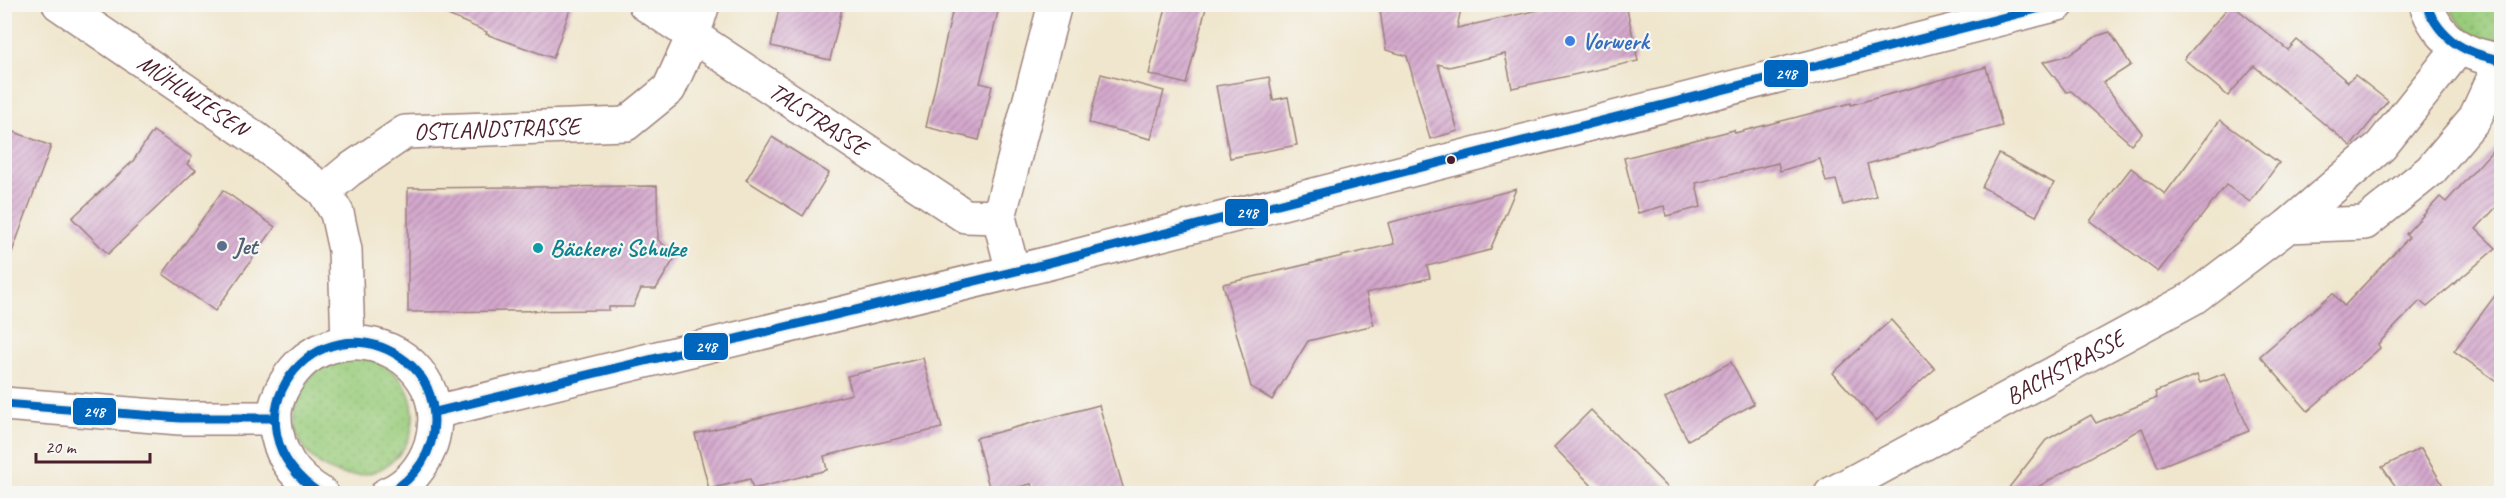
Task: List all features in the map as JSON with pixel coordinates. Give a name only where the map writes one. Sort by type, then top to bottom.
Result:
[{"type":"street","name":"MÜHLWIESEN","points":[[59,4],[255,138],[324,191]]},
{"type":"street","name":"TALSTRASSE","points":[[645,4],[965,216],[999,217]]},
{"type":"street","name":"OSTLANDSTRASSE","points":[[324,191],[348,171],[405,132],[626,124],[669,89],[693,36],[703,4]]},
{"type":"street","points":[[1013,272],[999,217],[1055,4]]},
{"type":"street","points":[[435,412],[1013,272],[2058,4]]},
{"type":"street","points":[[2288,226],[2366,223],[2431,170],[2475,118],[2502,60],[2479,57],[2458,49],[2442,35],[2430,17],[2426,4]]},
{"type":"street","name":"BACHSTRASSE","points":[[1831,494],[2193,298],[2288,226],[2381,146],[2458,49]]},
{"type":"street","points":[[324,191],[337,213],[345,250],[348,343]]},
{"type":"street","points":[[322,494],[307,485],[290,469],[280,448],[274,418],[278,399],[290,374],[309,356],[333,344],[368,342],[400,354],[423,379],[435,412],[434,435],[427,457],[413,476],[387,494]]},
{"type":"street","points":[[4,404],[180,418],[274,418]]},
{"type":"green space","points":[[2448,5],[2501,5],[2501,40],[2484,38],[2469,31],[2457,20]]},
{"type":"green space","points":[[354,357],[377,361],[396,374],[409,393],[413,416],[409,439],[396,458],[377,471],[354,475],[331,471],[312,458],[299,439],[295,416],[299,393],[312,374],[331,361]]},
{"type":"building","points":[[423,4],[572,4],[553,58],[486,34],[487,32]]},
{"type":"building","points":[[780,4],[843,4],[830,60],[771,46]]},
{"type":"building","points":[[954,4],[1000,4],[980,83],[992,86],[979,140],[926,127]]},
{"type":"building","points":[[1167,4],[1207,4],[1186,84],[1149,74]]},
{"type":"building","points":[[1379,4],[1462,4],[1457,28],[1566,4],[1626,4],[1638,61],[1512,88],[1505,54],[1449,67],[1438,64],[1458,131],[1430,139],[1407,56],[1386,50]]},
{"type":"building","points":[[2231,4],[2288,50],[2297,40],[2348,82],[2355,75],[2388,101],[2351,146],[2254,66],[2228,96],[2184,59]]},
{"type":"building","points":[[2110,32],[2131,65],[2103,83],[2142,133],[2131,144],[2071,91],[2066,92],[2043,62],[2069,55],[2097,36]]},
{"type":"building","points":[[1986,67],[2002,126],[1867,164],[1876,196],[1843,205],[1836,180],[1826,182],[1820,159],[1780,171],[1778,163],[1696,183],[1701,207],[1666,216],[1664,206],[1638,213],[1624,158],[1734,130],[1735,133],[1851,103],[1851,105]]},
{"type":"building","points":[[1101,74],[1164,91],[1151,139],[1089,123]]},
{"type":"building","points":[[1269,77],[1273,100],[1288,97],[1297,145],[1230,158],[1216,86]]},
{"type":"building","points":[[2220,120],[2279,163],[2250,202],[2226,185],[2158,272],[2090,221],[2131,168],[2165,194]]},
{"type":"building","points":[[4,128],[51,146],[8,263],[4,262]]},
{"type":"building","points":[[153,131],[192,157],[187,164],[196,170],[108,254],[72,218],[133,161]]},
{"type":"building","points":[[772,137],[829,173],[803,216],[746,180]]},
{"type":"building","points":[[2502,140],[2502,201],[2476,229],[2496,248],[2427,307],[2420,301],[2378,344],[2380,348],[2308,411],[2260,356],[2333,293],[2344,306],[2409,237],[2406,234],[2440,197],[2446,202]]},
{"type":"building","points":[[1999,154],[2054,183],[2036,216],[1982,187]]},
{"type":"building","name":"Bäckerei Schulze","points":[[657,186],[658,240],[676,256],[656,289],[641,289],[633,307],[609,307],[609,310],[408,312],[408,188]]},
{"type":"building","points":[[1516,189],[1490,250],[1427,266],[1430,278],[1366,293],[1374,325],[1308,341],[1272,400],[1251,387],[1223,284],[1394,244],[1388,223]]},
{"type":"building","name":"Jet","points":[[223,190],[275,227],[215,311],[163,274]]},
{"type":"building","points":[[2502,286],[2502,385],[2454,351]]},
{"type":"building","points":[[1891,320],[1935,369],[1876,421],[1833,373]]},
{"type":"building","points":[[923,358],[942,428],[824,456],[827,470],[753,489],[750,479],[709,489],[695,434],[852,394],[847,376]]},
{"type":"building","points":[[1731,362],[1754,404],[1688,440],[1665,398]]},
{"type":"building","points":[[2225,373],[2249,431],[2158,467],[2142,428],[2025,494],[2004,494],[2046,440],[2091,415],[2096,423],[2157,398],[2155,392],[2197,375],[2200,383]]},
{"type":"building","points":[[1099,405],[1125,494],[1034,494],[1031,484],[991,494],[976,438]]},
{"type":"building","points":[[1591,410],[1674,494],[1600,494],[1554,447]]},
{"type":"building","points":[[2421,448],[2448,494],[2401,494],[2382,467]]},
{"type":"waterway","points":[[1893,494],[1898,490]]},
{"type":"transit line","name":"248","points":[[435,412],[1041,265],[2056,4]]},
{"type":"transit line","name":"248","points":[[2426,4],[2439,27],[2455,43],[2476,54],[2502,60]]},
{"type":"transit line","name":"248","points":[[321,494],[290,465],[277,434],[277,403],[290,376],[312,355],[340,344],[372,345],[406,361],[423,380],[430,396],[434,421],[431,444],[427,454],[407,480],[388,494]]},
{"type":"transit line","name":"248","points":[[4,404],[180,418],[275,418]]},
{"type":"place","name":"Vorwerk","points":[[1570,41]]},
{"type":"place","name":"Jet","points":[[222,246]]},
{"type":"place","name":"Bäckerei Schulze","points":[[538,248]]}]
